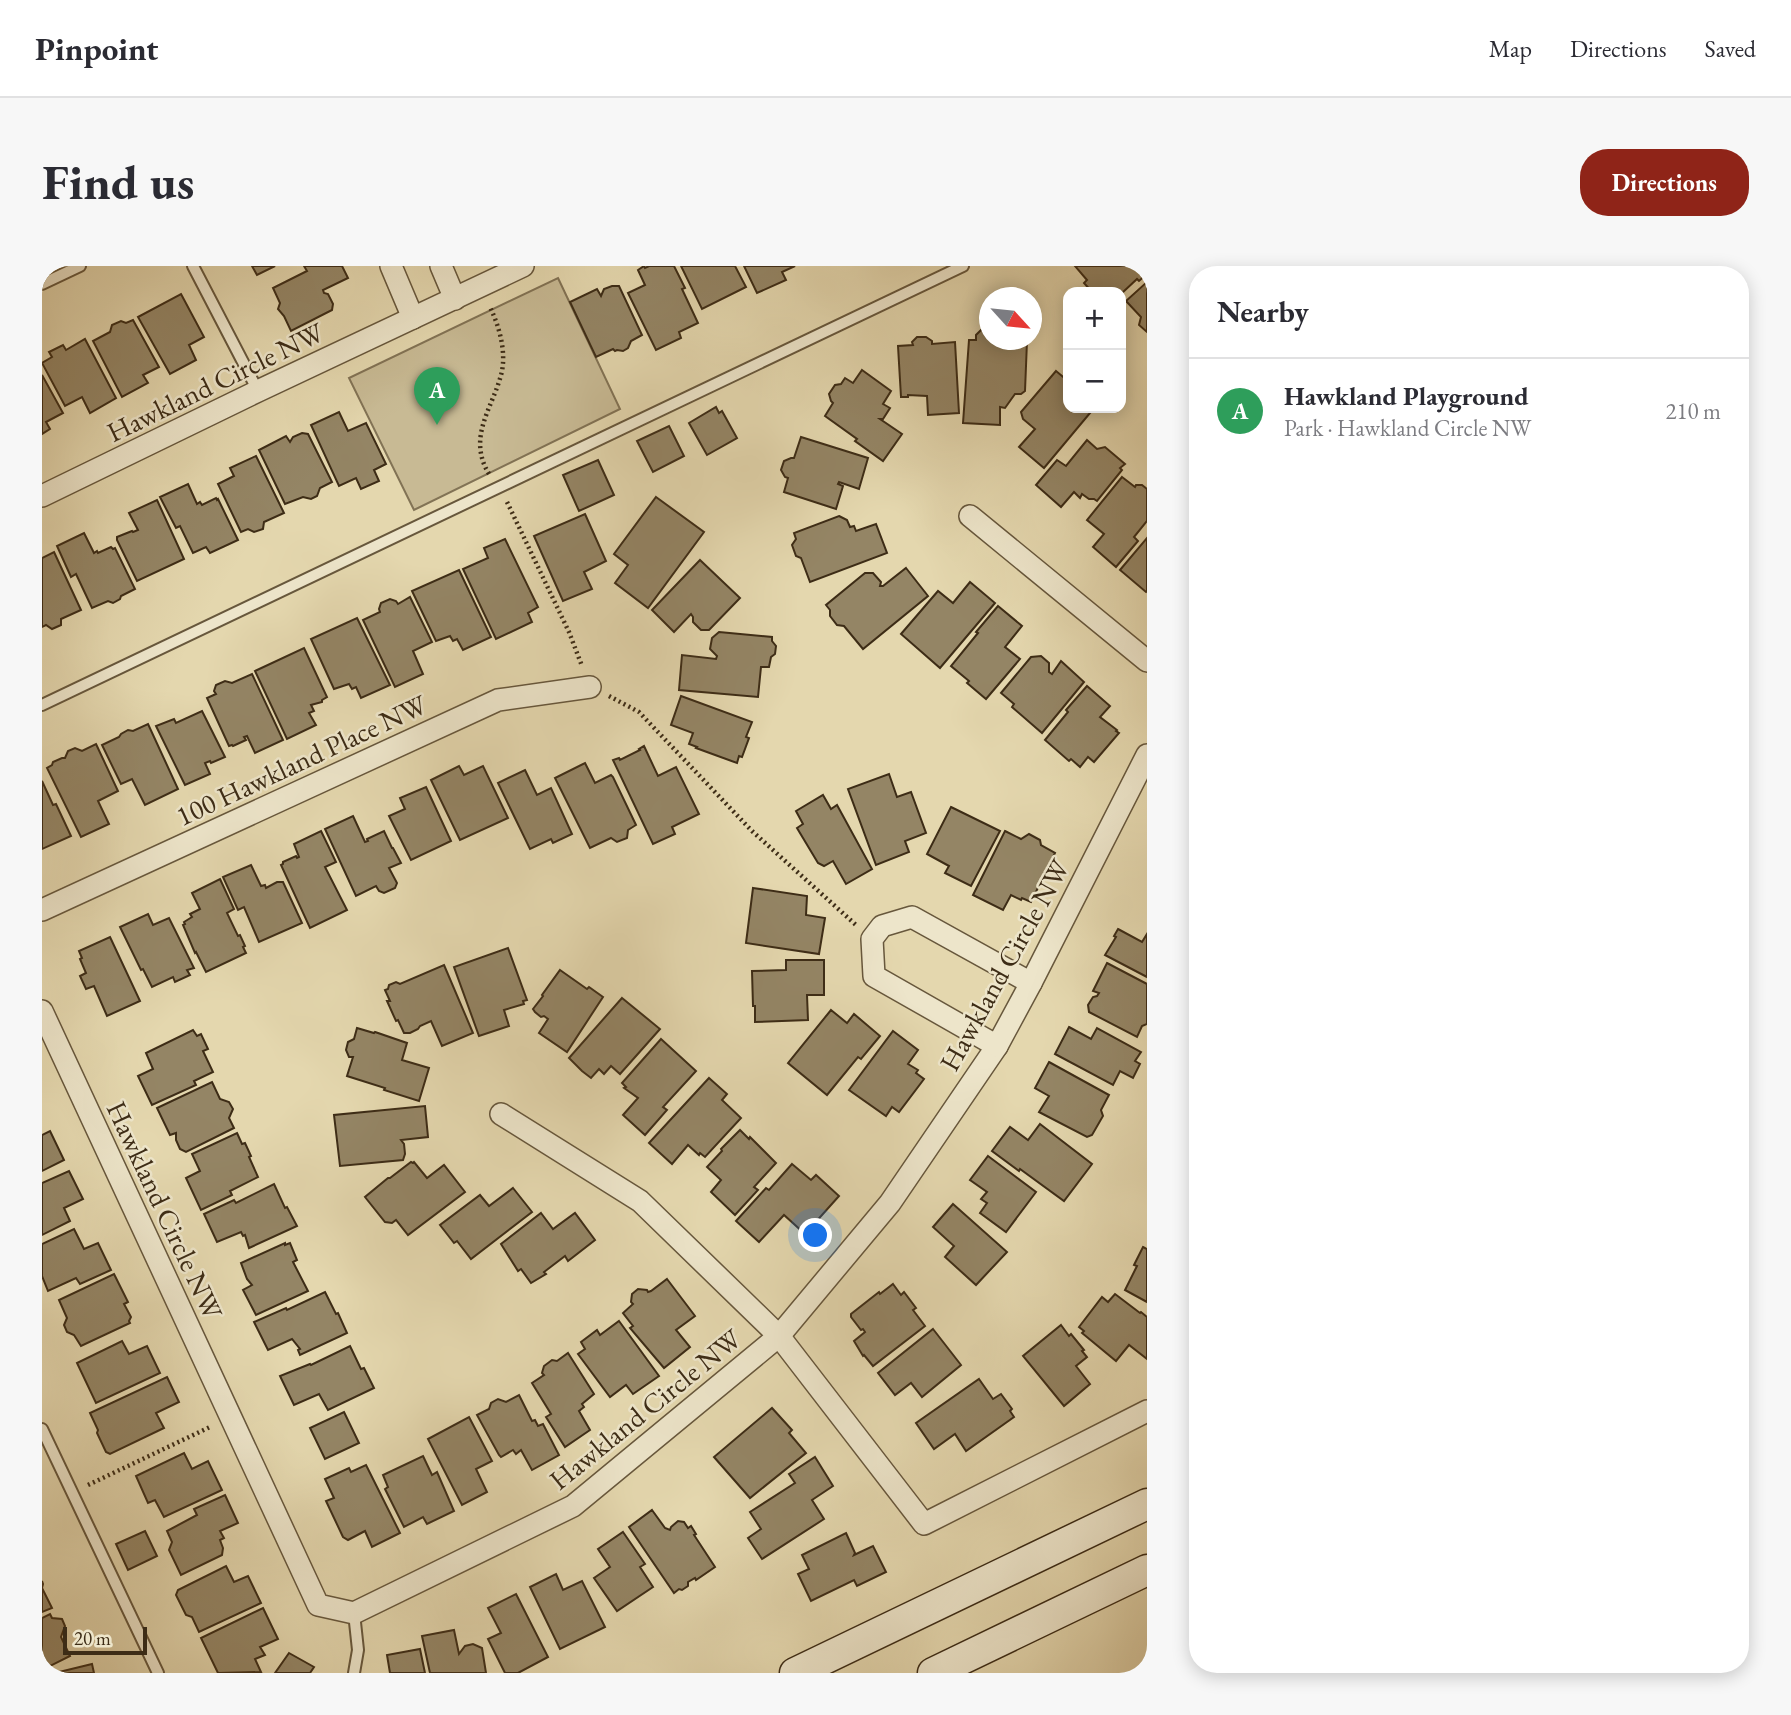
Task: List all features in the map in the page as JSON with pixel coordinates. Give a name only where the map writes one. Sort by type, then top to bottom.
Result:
[{"type":"main road","points":[[795,1673],[1147,1504]]},
{"type":"main road","points":[[933,1673],[1147,1570]]},
{"type":"street","points":[[391,266],[413,318]]},
{"type":"street","points":[[441,266],[455,299]]},
{"type":"street","name":"Hawkland Circle NW","points":[[42,496],[523,266]]},
{"type":"street","points":[[970,516],[1147,662]]},
{"type":"street","name":"100 Hawkland Place NW","points":[[42,909],[498,700],[590,687]]},
{"type":"street","name":"Hawkland Circle NW","points":[[42,1011],[318,1605],[354,1613],[573,1506],[779,1336],[890,1203],[997,1046],[1147,755]]},
{"type":"street","points":[[997,1046],[874,976],[873,939],[882,926],[912,917],[1031,983]]},
{"type":"street","points":[[501,1114],[640,1201],[779,1336],[924,1524],[1147,1411]]},
{"type":"lane","points":[[42,284],[80,266]]},
{"type":"lane","points":[[193,266],[258,391]]},
{"type":"lane","points":[[42,705],[963,266]]},
{"type":"lane","points":[[42,1429],[158,1673]]},
{"type":"lane","points":[[354,1613],[358,1650],[354,1673]]},
{"type":"path","points":[[490,307],[497,322],[502,345],[502,368],[484,417],[479,446],[486,471],[499,487],[569,632],[590,687],[639,712],[752,831],[873,939]]},
{"type":"path","points":[[72,1493],[220,1422]]},
{"type":"shaded area","points":[[558,278],[620,409],[414,510],[349,378]]},
{"type":"building","points":[[252,266],[275,266],[257,275]]},
{"type":"building","points":[[304,266],[342,266],[348,278],[323,290],[333,304],[332,310],[291,331],[278,309],[280,303],[273,288],[307,271]]},
{"type":"building","points":[[644,266],[674,266],[698,323],[679,332],[681,338],[656,350],[628,293],[645,285],[638,270]]},
{"type":"building","points":[[681,266],[735,266],[746,287],[702,309]]},
{"type":"building","points":[[744,266],[795,266],[782,272],[786,280],[757,293]]},
{"type":"building","points":[[1075,266],[1147,266],[1147,274],[1126,289],[1126,287],[1088,287],[1084,283],[1087,280]]},
{"type":"building","points":[[1147,282],[1147,332],[1139,325],[1141,317],[1126,301]]},
{"type":"building","points":[[619,286],[642,335],[631,341],[623,351],[613,349],[596,357],[570,302],[597,289],[601,296],[604,289]]},
{"type":"building","points":[[181,294],[204,337],[189,345],[196,360],[170,374],[138,317]]},
{"type":"building","points":[[133,320],[159,367],[143,375],[148,383],[122,397],[93,341],[110,332],[112,325]]},
{"type":"building","points":[[979,332],[979,350],[1027,350],[1025,391],[1015,394],[1005,408],[1000,407],[1000,425],[963,423],[969,340],[976,340]]},
{"type":"building","points":[[917,337],[926,337],[932,344],[955,342],[959,413],[928,415],[927,396],[901,397],[898,346],[913,345],[912,342]]},
{"type":"building","points":[[85,339],[116,398],[90,413],[82,397],[65,406],[42,363],[52,357],[49,352],[63,345],[66,350]]},
{"type":"building","points":[[862,370],[891,391],[883,404],[890,408],[883,419],[880,419],[902,434],[883,461],[825,416],[833,403],[829,394],[835,385],[841,384],[845,378],[853,383]]},
{"type":"building","points":[[1056,371],[1063,377],[1063,413],[1090,413],[1044,468],[1019,447],[1035,429],[1023,419],[1021,412]]},
{"type":"building","points":[[42,375],[63,413],[46,422],[50,429],[42,434]]},
{"type":"building","points":[[716,407],[719,413],[722,411],[737,438],[707,455],[689,423]]},
{"type":"building","points":[[339,412],[348,431],[366,423],[386,464],[374,470],[379,481],[361,489],[356,478],[339,486],[311,425]]},
{"type":"building","points":[[669,426],[684,456],[653,472],[637,441]]},
{"type":"building","points":[[302,433],[308,434],[332,482],[320,488],[317,496],[311,499],[303,497],[285,504],[259,450],[286,436],[290,442],[293,437]]},
{"type":"building","points":[[801,437],[868,458],[859,489],[839,482],[838,484],[843,486],[836,509],[784,492],[788,478],[781,470],[784,461],[794,458]]},
{"type":"building","points":[[1087,440],[1097,449],[1105,447],[1125,464],[1097,501],[1082,494],[1080,498],[1074,492],[1061,507],[1036,485],[1057,460],[1066,466]]},
{"type":"building","points":[[256,456],[284,513],[264,522],[263,529],[241,532],[218,484],[234,476],[230,468]]},
{"type":"building","points":[[598,460],[614,495],[579,511],[563,475]]},
{"type":"building","points":[[1122,477],[1135,487],[1142,485],[1147,489],[1147,521],[1134,537],[1138,541],[1116,567],[1093,547],[1104,534],[1087,520]]},
{"type":"building","points":[[188,484],[197,504],[200,502],[202,505],[218,499],[238,540],[210,553],[206,547],[193,553],[180,526],[176,528],[160,497]]},
{"type":"building","points":[[656,497],[704,532],[648,608],[615,583],[628,565],[614,554]]},
{"type":"building","points":[[157,500],[184,559],[137,581],[117,537],[138,530],[129,513]]},
{"type":"building","points":[[585,514],[606,561],[584,572],[592,589],[563,601],[534,536]]},
{"type":"building","points":[[839,516],[847,520],[850,527],[854,526],[856,531],[876,524],[887,553],[810,582],[801,558],[796,556],[792,545],[796,539],[794,533]]},
{"type":"building","points":[[84,533],[94,553],[115,548],[135,589],[113,603],[108,601],[92,608],[76,574],[71,577],[57,546]]},
{"type":"building","points":[[1147,538],[1147,591],[1146,592],[1120,570]]},
{"type":"building","points":[[505,539],[538,607],[528,613],[532,622],[496,639],[463,569],[488,558],[484,548]]},
{"type":"building","points":[[54,552],[81,610],[61,619],[61,625],[52,629],[46,625],[42,627],[42,558]]},
{"type":"building","points":[[700,560],[740,598],[709,630],[701,630],[693,622],[691,614],[674,632],[652,610]]},
{"type":"building","points":[[906,568],[928,596],[863,649],[844,626],[837,625],[826,605],[865,573],[873,573],[881,582],[880,586],[883,586]]},
{"type":"building","points":[[459,570],[491,637],[463,650],[457,639],[453,641],[450,636],[436,641],[412,591]]},
{"type":"building","points":[[970,582],[995,603],[940,668],[901,634],[938,591],[953,603]]},
{"type":"building","points":[[410,597],[432,642],[413,651],[423,674],[395,687],[363,620],[380,612],[381,603],[390,599],[398,604]]},
{"type":"building","points":[[998,606],[1022,626],[1005,647],[1020,659],[986,699],[951,666]]},
{"type":"building","points":[[357,618],[390,685],[361,698],[356,687],[352,689],[349,684],[334,689],[311,639]]},
{"type":"building","points":[[719,632],[772,637],[776,646],[775,654],[771,657],[769,667],[761,667],[758,697],[679,690],[682,655],[716,659],[717,656],[710,649],[712,638]]},
{"type":"building","points":[[304,648],[327,697],[322,702],[311,705],[314,711],[309,713],[316,725],[287,739],[255,671]]},
{"type":"building","points":[[1041,656],[1049,663],[1049,672],[1052,674],[1061,661],[1084,682],[1042,733],[1012,707],[1014,704],[1001,693],[1031,657]]},
{"type":"building","points":[[252,674],[283,740],[255,753],[247,736],[244,737],[246,740],[229,746],[207,698],[216,694],[216,685],[225,681],[232,683]]},
{"type":"building","points":[[1087,686],[1110,706],[1100,717],[1119,733],[1094,762],[1088,757],[1080,767],[1045,740]]},
{"type":"building","points":[[681,696],[752,722],[746,737],[749,738],[737,763],[689,744],[693,733],[671,725]]},
{"type":"building","points":[[202,711],[225,757],[205,763],[210,774],[185,785],[156,726],[174,719],[176,723]]},
{"type":"building","points":[[148,724],[178,789],[145,805],[132,779],[121,784],[102,745],[128,730],[133,731]]},
{"type":"building","points":[[96,744],[118,791],[98,801],[109,824],[81,837],[47,768],[53,762],[65,758],[68,751],[75,748],[82,751]]},
{"type":"building","points":[[644,746],[658,776],[676,767],[699,814],[672,827],[675,834],[653,844],[613,760],[620,760]]},
{"type":"building","points":[[585,763],[595,783],[611,775],[613,777],[636,825],[628,830],[627,838],[617,842],[611,838],[590,848],[555,778]]},
{"type":"building","points":[[459,766],[464,775],[483,766],[508,818],[460,840],[431,780]]},
{"type":"building","points":[[525,770],[537,795],[551,788],[572,834],[553,843],[551,839],[530,849],[498,783]]},
{"type":"building","points":[[889,774],[897,797],[911,792],[926,833],[905,841],[909,852],[876,865],[848,789]]},
{"type":"building","points":[[42,781],[71,836],[42,849]]},
{"type":"building","points":[[426,787],[451,841],[411,860],[389,816],[405,809],[400,798]]},
{"type":"building","points":[[823,795],[831,809],[837,805],[872,869],[846,884],[833,861],[824,866],[818,863],[797,828],[803,824],[796,811]]},
{"type":"building","points":[[951,807],[1000,831],[971,886],[945,873],[949,866],[927,854]]},
{"type":"building","points":[[353,816],[365,842],[384,831],[401,863],[389,868],[397,883],[395,888],[384,893],[376,886],[356,896],[325,829]]},
{"type":"building","points":[[321,831],[336,862],[325,867],[347,910],[310,928],[281,865],[296,856],[299,857],[294,844]]},
{"type":"building","points":[[1005,831],[1021,839],[1029,834],[1055,853],[1031,902],[1011,895],[1003,910],[973,895]]},
{"type":"building","points":[[251,865],[261,886],[265,885],[266,888],[283,882],[302,923],[259,942],[244,907],[238,910],[223,877]]},
{"type":"building","points":[[220,879],[234,909],[227,913],[238,936],[240,935],[246,953],[206,972],[183,925],[192,917],[190,914],[200,909],[192,893]]},
{"type":"building","points":[[753,888],[807,896],[806,915],[825,918],[819,954],[746,943]]},
{"type":"building","points":[[148,914],[153,925],[169,918],[194,968],[187,970],[190,975],[175,982],[173,977],[152,987],[120,927]]},
{"type":"building","points":[[1118,929],[1142,942],[1147,934],[1147,977],[1105,955]]},
{"type":"building","points":[[110,937],[140,1001],[107,1016],[94,986],[86,989],[80,976],[86,973],[79,951]]},
{"type":"building","points":[[508,948],[527,1000],[523,1001],[524,1004],[504,1010],[509,1026],[479,1036],[454,967]]},
{"type":"building","points":[[786,960],[824,960],[824,995],[807,995],[808,1020],[755,1022],[752,971],[786,970]]},
{"type":"building","points":[[1107,963],[1147,984],[1147,1024],[1142,1026],[1137,1037],[1089,1012],[1088,1005],[1099,993],[1093,991]]},
{"type":"building","points":[[444,965],[473,1033],[442,1046],[431,1021],[410,1033],[404,1033],[387,1001],[390,1001],[385,990],[396,982],[400,984]]},
{"type":"building","points":[[560,970],[603,997],[567,1052],[539,1033],[548,1019],[541,1017],[533,1009]]},
{"type":"building","points":[[622,998],[660,1029],[620,1074],[611,1066],[604,1074],[599,1069],[591,1078],[569,1058]]},
{"type":"building","points":[[831,1010],[847,1023],[854,1014],[880,1036],[861,1059],[858,1057],[827,1095],[788,1063]]},
{"type":"building","points":[[1069,1027],[1091,1039],[1097,1028],[1141,1052],[1135,1061],[1140,1064],[1133,1078],[1120,1071],[1113,1085],[1055,1054]]},
{"type":"building","points":[[357,1028],[407,1043],[402,1060],[429,1068],[419,1101],[347,1076],[353,1057],[349,1057],[346,1050],[348,1042],[354,1039]]},
{"type":"building","points":[[193,1030],[197,1036],[201,1034],[208,1049],[203,1051],[213,1072],[194,1081],[196,1085],[152,1105],[138,1076],[153,1069],[146,1053]]},
{"type":"building","points":[[893,1031],[918,1050],[908,1064],[918,1070],[916,1073],[924,1079],[899,1112],[892,1107],[886,1116],[849,1090]]},
{"type":"building","points":[[661,1039],[696,1071],[663,1107],[667,1110],[645,1135],[623,1115],[638,1098],[624,1088],[626,1087],[622,1083]]},
{"type":"building","points":[[1049,1062],[1109,1095],[1101,1110],[1103,1116],[1092,1135],[1087,1137],[1039,1112],[1049,1096],[1035,1088]]},
{"type":"building","points":[[709,1078],[727,1094],[722,1100],[741,1118],[705,1157],[688,1145],[672,1164],[649,1143]]},
{"type":"building","points":[[212,1082],[220,1099],[229,1102],[233,1109],[229,1118],[234,1128],[186,1152],[180,1149],[176,1133],[170,1135],[157,1108]]},
{"type":"building","points":[[425,1106],[428,1137],[401,1140],[405,1154],[403,1160],[340,1166],[334,1115]]},
{"type":"building","points":[[1040,1124],[1092,1164],[1064,1201],[992,1151],[1010,1127],[1028,1140]]},
{"type":"building","points":[[740,1130],[776,1163],[754,1187],[758,1190],[735,1215],[711,1192],[721,1180],[707,1167]]},
{"type":"building","points":[[50,1131],[64,1160],[42,1171],[42,1135]]},
{"type":"building","points":[[237,1133],[242,1144],[245,1143],[258,1177],[230,1191],[232,1195],[201,1210],[186,1178],[200,1171],[192,1154]]},
{"type":"building","points":[[988,1156],[1036,1192],[1006,1232],[980,1213],[987,1203],[981,1199],[987,1192],[970,1180]]},
{"type":"building","points":[[414,1162],[427,1178],[444,1165],[465,1192],[408,1235],[396,1220],[392,1223],[385,1222],[365,1197]]},
{"type":"building","points":[[792,1164],[811,1180],[816,1175],[839,1196],[805,1234],[784,1215],[759,1242],[736,1221]]},
{"type":"building","points":[[69,1171],[83,1199],[64,1208],[70,1221],[42,1235],[42,1183]]},
{"type":"building","points":[[274,1184],[297,1226],[249,1248],[245,1235],[241,1232],[217,1242],[204,1214],[234,1200],[236,1203]]},
{"type":"building","points":[[513,1188],[532,1212],[471,1259],[440,1225],[480,1195],[489,1206]]},
{"type":"building","points":[[953,1204],[1007,1252],[976,1285],[945,1257],[954,1246],[933,1227]]},
{"type":"building","points":[[541,1213],[553,1229],[575,1213],[595,1240],[568,1261],[565,1256],[544,1272],[546,1274],[531,1283],[521,1269],[518,1271],[501,1244]]},
{"type":"building","points":[[74,1229],[84,1249],[98,1243],[111,1270],[80,1284],[76,1278],[48,1291],[42,1276],[42,1244]]},
{"type":"building","points":[[290,1243],[297,1260],[293,1262],[308,1291],[256,1315],[243,1290],[252,1285],[241,1263]]},
{"type":"building","points":[[1143,1247],[1147,1249],[1147,1302],[1125,1290]]},
{"type":"building","points":[[114,1274],[128,1302],[124,1304],[131,1317],[130,1323],[81,1346],[74,1335],[67,1332],[64,1325],[67,1318],[59,1300]]},
{"type":"building","points":[[667,1279],[695,1316],[676,1330],[690,1347],[664,1368],[630,1328],[633,1326],[623,1313],[633,1304],[632,1294],[638,1289],[651,1291]]},
{"type":"building","points":[[893,1284],[901,1295],[904,1292],[925,1326],[873,1366],[854,1341],[865,1332],[851,1314]]},
{"type":"building","points":[[325,1292],[347,1333],[300,1355],[300,1349],[292,1339],[268,1350],[254,1322]]},
{"type":"building","points":[[1115,1294],[1147,1317],[1147,1359],[1129,1345],[1116,1361],[1082,1333],[1084,1331],[1079,1327],[1102,1297],[1108,1302]]},
{"type":"building","points":[[619,1321],[659,1376],[633,1394],[626,1385],[610,1397],[578,1354],[585,1349],[581,1342],[597,1330],[600,1335]]},
{"type":"building","points":[[1061,1325],[1084,1350],[1082,1351],[1087,1357],[1076,1366],[1090,1384],[1064,1406],[1023,1356]]},
{"type":"building","points":[[933,1329],[961,1365],[922,1397],[911,1383],[895,1395],[878,1373]]},
{"type":"building","points":[[122,1341],[129,1354],[147,1346],[160,1373],[96,1403],[77,1363]]},
{"type":"building","points":[[350,1346],[374,1388],[328,1410],[319,1394],[294,1405],[280,1376],[311,1365]]},
{"type":"building","points":[[568,1353],[594,1394],[582,1404],[584,1407],[579,1411],[590,1430],[565,1447],[546,1417],[551,1414],[532,1383],[544,1375],[544,1366]]},
{"type":"building","points":[[167,1377],[179,1402],[156,1413],[164,1428],[110,1454],[106,1452],[90,1413]]},
{"type":"building","points":[[979,1379],[993,1399],[1001,1394],[1012,1409],[1010,1411],[1014,1417],[966,1451],[955,1434],[934,1449],[916,1423]]},
{"type":"building","points":[[519,1395],[532,1421],[535,1420],[538,1426],[543,1424],[559,1455],[532,1470],[521,1450],[516,1454],[513,1450],[501,1457],[499,1455],[477,1415],[489,1409],[491,1403],[498,1399],[506,1402]]},
{"type":"building","points":[[772,1408],[792,1430],[789,1433],[806,1453],[750,1498],[714,1457]]},
{"type":"building","points":[[344,1412],[359,1443],[325,1459],[310,1428]]},
{"type":"building","points":[[469,1417],[492,1461],[476,1469],[487,1492],[462,1505],[428,1439]]},
{"type":"building","points":[[184,1453],[192,1469],[208,1461],[222,1490],[164,1517],[155,1500],[148,1503],[136,1476]]},
{"type":"building","points":[[423,1456],[432,1475],[437,1472],[454,1511],[427,1524],[423,1517],[404,1527],[385,1489],[388,1487],[383,1475]]},
{"type":"building","points":[[815,1457],[833,1486],[812,1500],[824,1519],[762,1559],[748,1538],[761,1529],[750,1512],[795,1483],[789,1474]]},
{"type":"building","points":[[366,1465],[400,1533],[372,1547],[365,1531],[348,1540],[343,1537],[326,1501],[334,1498],[325,1479],[349,1468],[351,1472]]},
{"type":"building","points":[[225,1495],[238,1523],[220,1531],[224,1538],[220,1540],[222,1555],[181,1575],[169,1550],[172,1542],[167,1531],[197,1515],[194,1509]]},
{"type":"building","points":[[652,1510],[665,1528],[670,1530],[678,1521],[684,1522],[688,1528],[691,1526],[715,1567],[674,1593],[629,1527]]},
{"type":"building","points":[[145,1531],[157,1556],[128,1570],[116,1544]]},
{"type":"building","points":[[623,1532],[645,1564],[640,1567],[653,1587],[617,1611],[594,1578],[610,1567],[598,1549]]},
{"type":"building","points":[[846,1533],[854,1555],[873,1546],[886,1572],[857,1586],[854,1580],[811,1601],[798,1574],[809,1569],[802,1555]]},
{"type":"building","points":[[226,1566],[234,1582],[248,1576],[261,1603],[199,1632],[176,1595],[178,1590]]},
{"type":"building","points":[[556,1574],[563,1590],[582,1581],[605,1627],[560,1649],[530,1587]]},
{"type":"building","points":[[42,1588],[52,1608],[42,1612]]},
{"type":"building","points":[[516,1594],[548,1657],[518,1673],[505,1673],[488,1639],[501,1633],[488,1608]]},
{"type":"building","points":[[263,1608],[278,1639],[260,1647],[265,1655],[255,1659],[261,1672],[218,1673],[201,1638]]},
{"type":"building","points":[[50,1614],[52,1618],[62,1619],[65,1626],[61,1637],[70,1656],[42,1670],[42,1618]]},
{"type":"building","points":[[454,1630],[459,1654],[465,1646],[473,1644],[482,1648],[486,1673],[430,1673],[422,1636]]},
{"type":"building","points":[[420,1649],[425,1673],[390,1673],[387,1655]]},
{"type":"building","points":[[289,1653],[314,1667],[310,1673],[275,1673]]},
{"type":"building","points":[[92,1664],[94,1673],[55,1673]]},
{"type":"place","name":"Hawkland Playground","points":[[437,425]]}]
